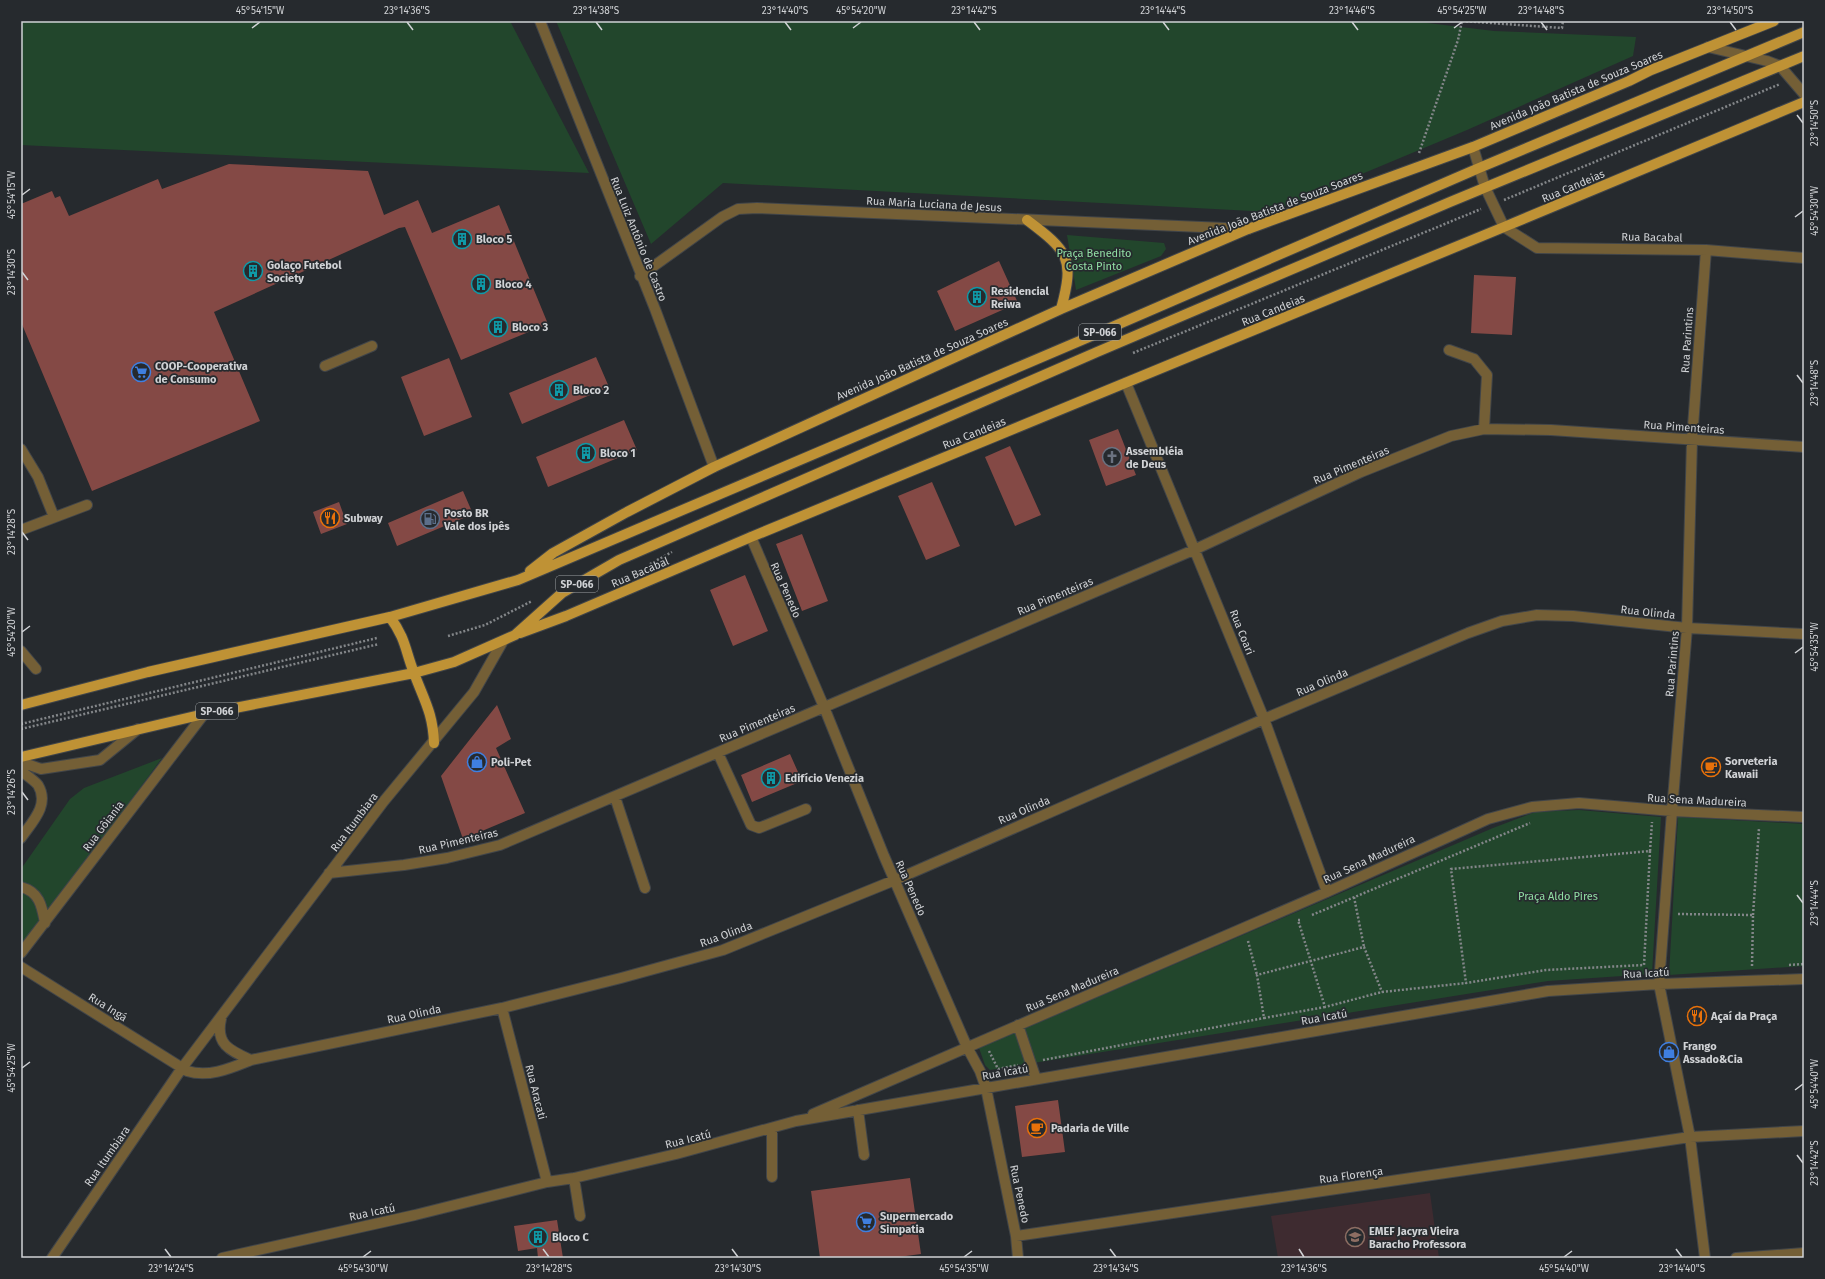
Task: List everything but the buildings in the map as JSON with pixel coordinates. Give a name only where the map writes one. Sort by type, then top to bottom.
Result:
[{"type":"main road","name":"Avenida João Batista de Souza Soares","points":[[518,580],[553,553],[627,512],[714,467],[1061,309],[1248,229],[1473,147],[1708,47],[1774,21]]},
{"type":"main road","name":"SP-066","points":[[21,705],[148,672],[390,617],[518,580],[1053,353],[1479,168],[1804,32]]},
{"type":"main road","name":"SP-066","points":[[21,757],[138,728],[414,673],[454,662],[515,635],[562,593],[619,560],[1097,352],[1485,187],[1804,56]]},
{"type":"main road","name":"Rua Candeias","points":[[751,537],[1804,102]]},
{"type":"main road","points":[[1027,220],[1051,238],[1062,250],[1068,271],[1067,285],[1061,309]]},
{"type":"main road","name":"Rua Bacabal","points":[[515,635],[566,616],[751,537]]},
{"type":"main road","points":[[390,617],[405,642],[414,673],[429,709],[433,723],[434,743]]},
{"type":"street","name":"Rua Luiz Antônio de Castro","points":[[540,21],[714,467]]},
{"type":"street","points":[[1708,47],[1767,61],[1780,66],[1792,78],[1804,94]]},
{"type":"street","points":[[1473,147],[1485,187],[1504,227]]},
{"type":"street","name":"Rua Maria Luciana de Jesus","points":[[640,276],[702,231],[738,209],[757,208],[1248,229]]},
{"type":"street","name":"Rua Bacabal","points":[[1504,227],[1537,248],[1706,250],[1804,258]]},
{"type":"street","name":"Rua Parintins","points":[[1705,1258],[1690,1137],[1659,984],[1688,628],[1692,440],[1706,250]]},
{"type":"street","points":[[325,366],[372,346]]},
{"type":"street","points":[[1449,350],[1474,359],[1487,375],[1484,428]]},
{"type":"street","name":"Rua Coari","points":[[1126,383],[1196,549],[1264,719],[1327,892]]},
{"type":"street","name":"Rua Pimenteiras","points":[[330,874],[440,860],[500,845],[1196,549],[1361,472],[1451,436],[1484,428],[1551,430],[1804,447]]},
{"type":"street","points":[[21,449],[38,478],[54,517]]},
{"type":"street","points":[[21,530],[87,505]]},
{"type":"street","name":"Rua Penedo","points":[[751,537],[824,707],[895,880],[986,1088],[1016,1236],[1018,1258]]},
{"type":"street","name":"Rua Olinda","points":[[251,1060],[502,1008],[723,950],[895,880],[1264,719],[1468,633],[1502,621],[1537,614],[1573,616],[1688,628],[1804,634]]},
{"type":"street","name":"Rua Itumbiara","points":[[52,1258],[182,1068],[384,801],[434,743],[474,692],[503,641]]},
{"type":"street","points":[[21,651],[36,669]]},
{"type":"street","name":"Rua Gôiania","points":[[21,953],[204,714]]},
{"type":"street","points":[[21,762],[41,769],[100,760],[138,728]]},
{"type":"street","points":[[718,753],[751,825],[759,828],[806,809]]},
{"type":"street","points":[[21,771],[37,784],[43,795],[41,809],[21,838]]},
{"type":"street","points":[[615,797],[645,888]]},
{"type":"street","name":"Rua Sena Madureira","points":[[796,1121],[1327,892],[1488,819],[1532,807],[1579,803],[1672,811],[1804,817]]},
{"type":"street","points":[[21,887],[34,893],[41,902],[45,923]]},
{"type":"street","name":"Rua Ingá","points":[[21,967],[182,1068],[194,1074],[209,1073],[227,1069],[251,1060]]},
{"type":"street","name":"Rua Icatú","points":[[222,1258],[415,1215],[547,1182],[574,1178],[772,1130],[796,1121],[858,1110],[1548,991],[1659,984],[1804,979]]},
{"type":"street","name":"Rua Aracati","points":[[502,1008],[547,1182]]},
{"type":"street","points":[[222,1016],[218,1029],[220,1037],[225,1045],[234,1053],[251,1060]]},
{"type":"street","points":[[1018,1025],[1036,1079]]},
{"type":"street","points":[[858,1110],[864,1155]]},
{"type":"street","points":[[772,1130],[772,1177]]},
{"type":"street","name":"Rua Florença","points":[[1016,1236],[1690,1137],[1804,1131]]},
{"type":"street","points":[[574,1178],[580,1216]]},
{"type":"street","points":[[1736,1258],[1804,1253]]},
{"type":"path","points":[[1431,162],[1416,160],[1458,40],[1462,21],[1562,28],[1563,21]]},
{"type":"path","points":[[1132,353],[1493,205],[1792,78]]},
{"type":"path","points":[[647,565],[669,555],[674,550]]},
{"type":"path","points":[[448,636],[485,625],[532,600]]},
{"type":"path","points":[[21,724],[377,638]]},
{"type":"path","points":[[21,729],[379,644]]},
{"type":"path","points":[[986,1046],[998,1069],[1325,1007],[1382,992],[1466,983],[1546,970],[1644,965],[1652,820],[1645,820]]},
{"type":"path","points":[[1291,924],[1534,821]]},
{"type":"path","points":[[1752,966],[1753,915],[1760,822]]},
{"type":"path","points":[[1466,983],[1451,869],[1650,851]]},
{"type":"path","points":[[1354,897],[1364,947],[1382,992]]},
{"type":"path","points":[[1677,922],[1678,907]]},
{"type":"path","points":[[1678,914],[1753,915]]},
{"type":"path","points":[[1298,920],[1325,1007]]},
{"type":"path","points":[[1254,938],[1247,942],[1257,975],[1264,1018]]},
{"type":"path","points":[[1257,975],[1364,947]]},
{"type":"path","points":[[1782,965],[1804,964]]},
{"type":"path","points":[[1744,967],[1759,966]]},
{"type":"shaded area","name":"EMEF Jacyra Vieira Baracho Professora","points":[[1430,1193],[1439,1258],[1278,1258],[1271,1216]]},
{"type":"green space","points":[[21,21],[510,21],[589,173],[21,145]]},
{"type":"green space","points":[[556,21],[1411,21],[1494,31],[1636,37],[1633,56],[1467,130],[1271,212],[723,183],[651,244]]},
{"type":"green space","name":"Praça Benedito Costa Pinto","points":[[1067,235],[1164,243],[1166,249],[1161,256],[1076,290]]},
{"type":"green space","points":[[162,758],[21,950],[21,869],[70,799],[84,788]]},
{"type":"green space","name":"Praça Aldo Pires","points":[[1579,810],[1661,817],[1652,974],[1548,981],[990,1070],[985,1065],[979,1048],[1493,828],[1535,812]]},
{"type":"green space","points":[[1678,817],[1804,824],[1804,966],[1669,975]]},
{"type":"place","name":"Bloco 5","points":[[462,239]]},
{"type":"place","name":"Golaço Futebol Society","points":[[253,271]]},
{"type":"place","name":"Bloco 4","points":[[481,284]]},
{"type":"place","name":"Residencial Reiwa","points":[[977,297]]},
{"type":"place","name":"Bloco 3","points":[[498,327]]},
{"type":"place","name":"COOP-Cooperativa de Consumo","points":[[141,372]]},
{"type":"place","name":"Bloco 2","points":[[559,390]]},
{"type":"place","name":"Bloco 1","points":[[586,453]]},
{"type":"place","name":"Assembléia de Deus","points":[[1112,457]]},
{"type":"place","name":"Subway","points":[[330,518]]},
{"type":"place","name":"Posto BR Vale dos ipês","points":[[430,519]]},
{"type":"place","name":"Poli-Pet","points":[[477,762]]},
{"type":"place","name":"Sorveteria Kawaii","points":[[1711,767]]},
{"type":"place","name":"Edifício Venezia","points":[[771,778]]},
{"type":"place","name":"Açaí da Praça","points":[[1697,1016]]},
{"type":"place","name":"Frango Assado&Cia","points":[[1669,1052]]},
{"type":"place","name":"Padaria de Ville","points":[[1037,1128]]},
{"type":"place","name":"Supermercado Simpatia","points":[[866,1222]]},
{"type":"place","name":"Bloco C","points":[[538,1237]]},
{"type":"place","name":"EMEF Jacyra Vieira Baracho Professora","points":[[1355,1237]]}]
